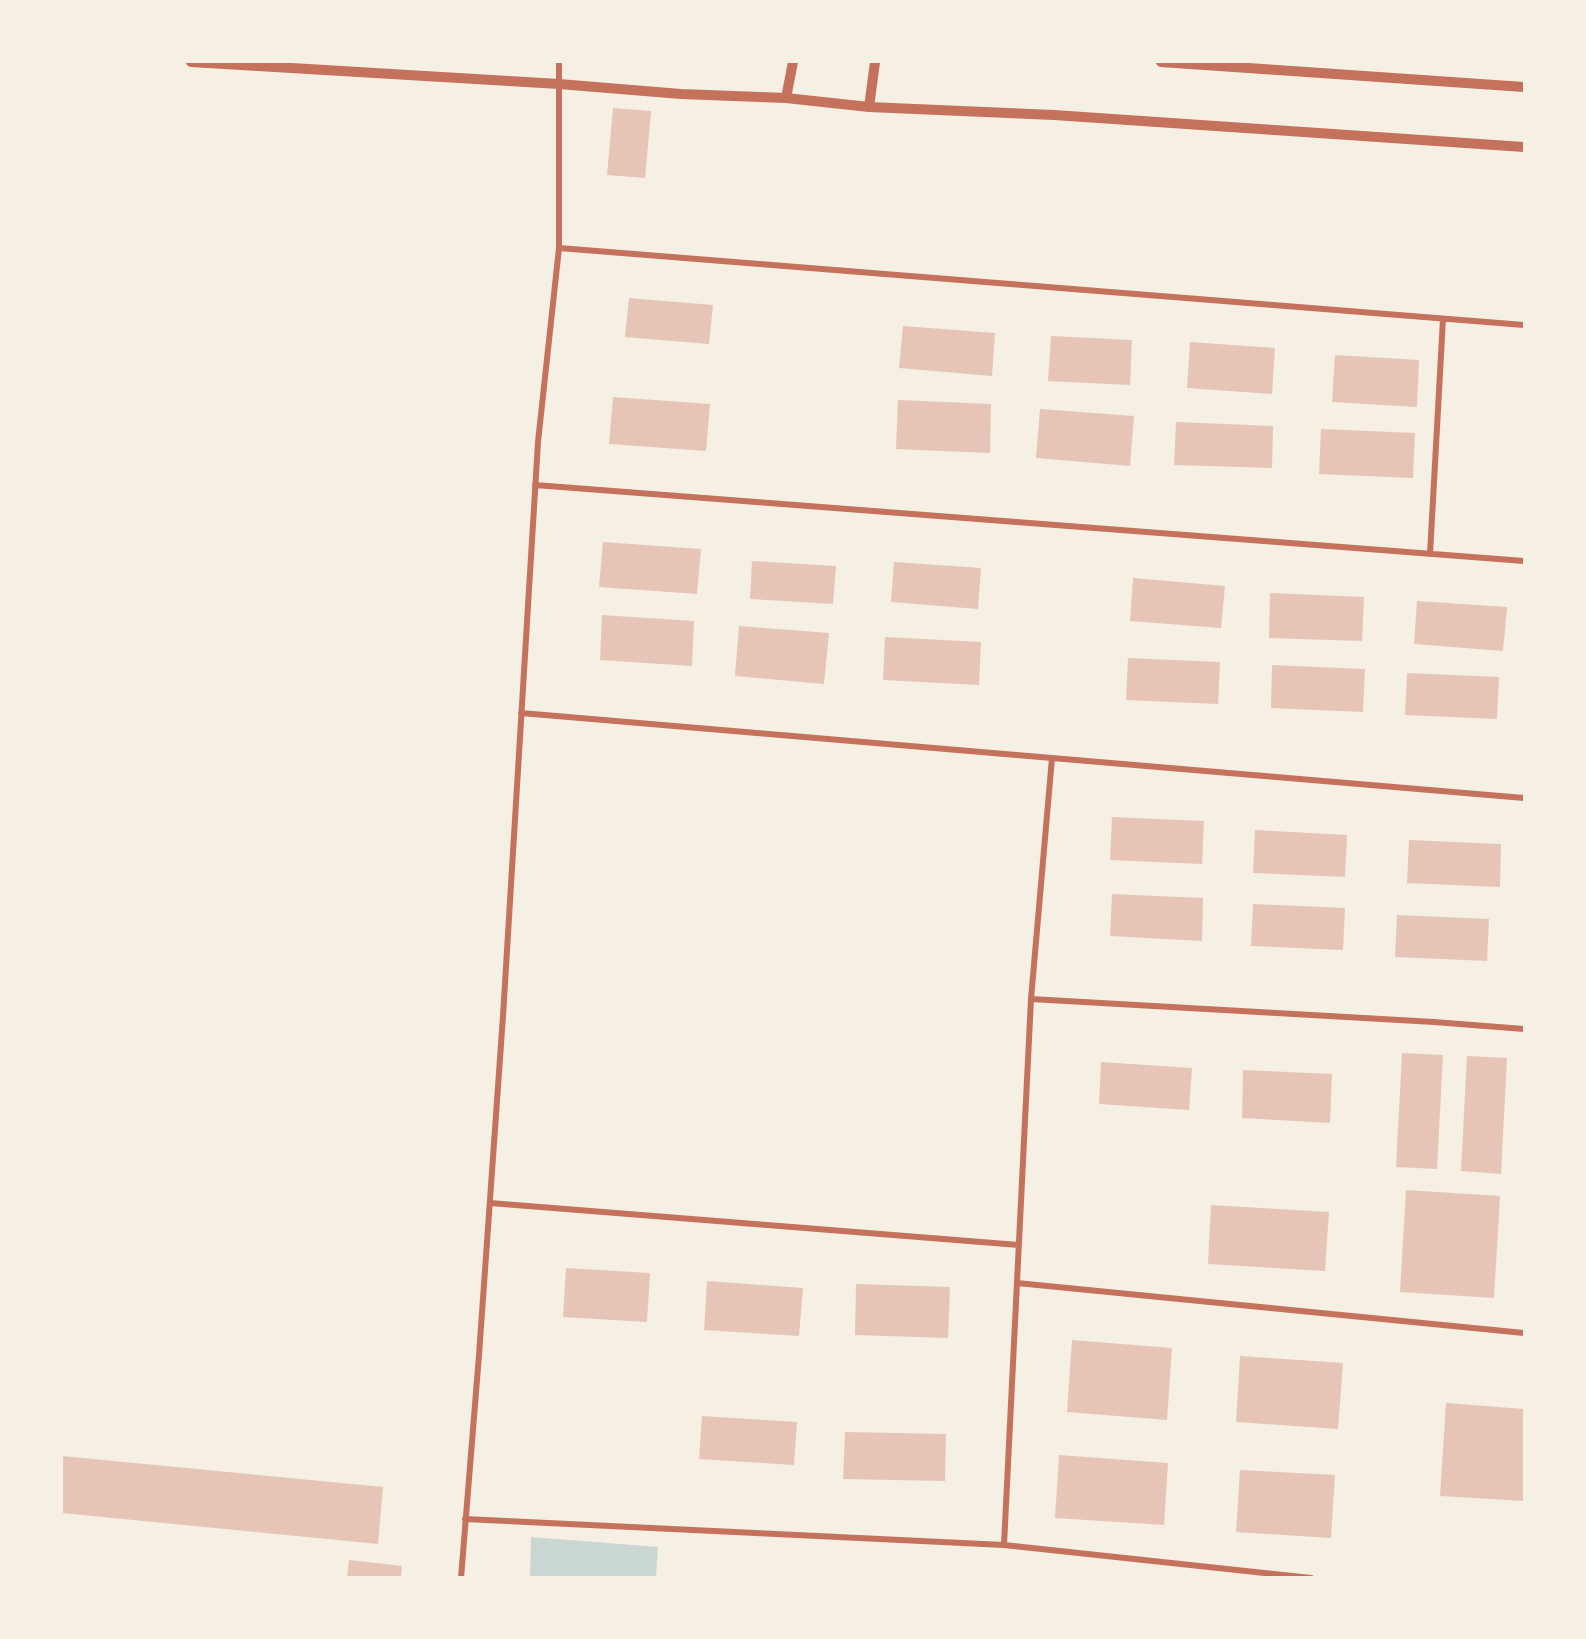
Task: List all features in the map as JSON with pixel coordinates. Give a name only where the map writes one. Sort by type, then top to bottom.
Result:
[{"type":"street","points":[[191,62],[559,84],[681,94],[786,98],[869,107],[1054,115],[1524,147]]},
{"type":"street","points":[[461,1578],[490,1203],[535,485],[559,248],[559,62]]},
{"type":"street","points":[[786,98],[793,62]]},
{"type":"street","points":[[869,107],[875,62]]},
{"type":"street","points":[[1161,62],[1524,87]]},
{"type":"street","points":[[559,248],[1524,325]]},
{"type":"street","points":[[1430,554],[1443,319]]},
{"type":"street","points":[[535,485],[1524,561]]},
{"type":"street","points":[[521,713],[1524,798]]},
{"type":"street","points":[[1005,1545],[1031,999],[1052,758]]},
{"type":"street","points":[[1031,999],[1524,1029]]},
{"type":"street","points":[[490,1203],[1019,1245]]},
{"type":"street","points":[[1017,1283],[1524,1333]]},
{"type":"street","points":[[465,1519],[1005,1545],[1311,1578]]},
{"type":"shaded area","points":[[531,1537],[658,1547],[656,1577],[530,1577]]},
{"type":"building","points":[[613,108],[651,111],[645,178],[607,175]]},
{"type":"building","points":[[629,298],[713,305],[709,344],[625,337]]},
{"type":"building","points":[[903,326],[995,333],[992,376],[899,368]]},
{"type":"building","points":[[1051,336],[1132,340],[1130,385],[1048,381]]},
{"type":"building","points":[[1190,342],[1275,348],[1272,394],[1187,388]]},
{"type":"building","points":[[1335,355],[1419,360],[1417,407],[1332,402]]},
{"type":"building","points":[[613,397],[710,404],[706,451],[609,444]]},
{"type":"building","points":[[898,400],[991,404],[990,453],[896,449]]},
{"type":"building","points":[[1040,409],[1134,416],[1130,466],[1036,458]]},
{"type":"building","points":[[1176,422],[1273,426],[1272,468],[1174,465]]},
{"type":"building","points":[[1321,429],[1415,433],[1413,478],[1319,474]]},
{"type":"building","points":[[603,542],[701,549],[697,594],[599,587]]},
{"type":"building","points":[[752,561],[836,566],[833,604],[750,599]]},
{"type":"building","points":[[894,562],[981,568],[978,609],[891,602]]},
{"type":"building","points":[[1133,578],[1225,586],[1221,628],[1130,621]]},
{"type":"building","points":[[1270,593],[1364,597],[1362,641],[1269,638]]},
{"type":"building","points":[[1417,601],[1507,607],[1503,651],[1414,644]]},
{"type":"building","points":[[602,615],[694,621],[692,666],[600,660]]},
{"type":"building","points":[[739,626],[829,633],[824,684],[735,676]]},
{"type":"building","points":[[885,637],[981,642],[979,685],[883,680]]},
{"type":"building","points":[[1128,658],[1220,662],[1218,704],[1126,700]]},
{"type":"building","points":[[1272,665],[1365,669],[1363,712],[1271,708]]},
{"type":"building","points":[[1407,673],[1499,677],[1497,719],[1405,715]]},
{"type":"building","points":[[1112,817],[1204,821],[1202,864],[1110,860]]},
{"type":"building","points":[[1255,830],[1347,835],[1345,877],[1253,873]]},
{"type":"building","points":[[1409,840],[1501,844],[1500,887],[1407,883]]},
{"type":"building","points":[[1112,894],[1203,898],[1202,941],[1110,936]]},
{"type":"building","points":[[1253,904],[1345,908],[1343,950],[1251,946]]},
{"type":"building","points":[[1397,915],[1489,919],[1487,961],[1395,957]]},
{"type":"building","points":[[1402,1053],[1443,1055],[1437,1169],[1396,1167]]},
{"type":"building","points":[[1467,1056],[1507,1058],[1501,1174],[1461,1171]]},
{"type":"building","points":[[1101,1062],[1192,1068],[1189,1110],[1099,1104]]},
{"type":"building","points":[[1243,1070],[1332,1074],[1330,1123],[1242,1118]]},
{"type":"building","points":[[1406,1190],[1500,1196],[1494,1298],[1400,1292]]},
{"type":"building","points":[[1211,1205],[1329,1212],[1325,1271],[1208,1264]]},
{"type":"building","points":[[566,1268],[650,1273],[647,1322],[563,1317]]},
{"type":"building","points":[[707,1281],[803,1288],[799,1336],[704,1330]]},
{"type":"building","points":[[856,1284],[950,1287],[948,1338],[855,1335]]},
{"type":"building","points":[[1072,1340],[1172,1348],[1167,1420],[1067,1412]]},
{"type":"building","points":[[1240,1356],[1343,1363],[1338,1429],[1236,1422]]},
{"type":"building","points":[[1446,1403],[1524,1409],[1524,1501],[1440,1496]]},
{"type":"building","points":[[702,1416],[797,1422],[794,1465],[699,1459]]},
{"type":"building","points":[[845,1432],[946,1434],[945,1481],[843,1479]]},
{"type":"building","points":[[1059,1455],[1168,1463],[1164,1525],[1055,1518]]},
{"type":"building","points":[[62,1456],[383,1487],[378,1544],[62,1513]]},
{"type":"building","points":[[1240,1470],[1335,1475],[1331,1538],[1236,1532]]},
{"type":"building","points":[[349,1560],[402,1566],[401,1578],[347,1578]]}]
